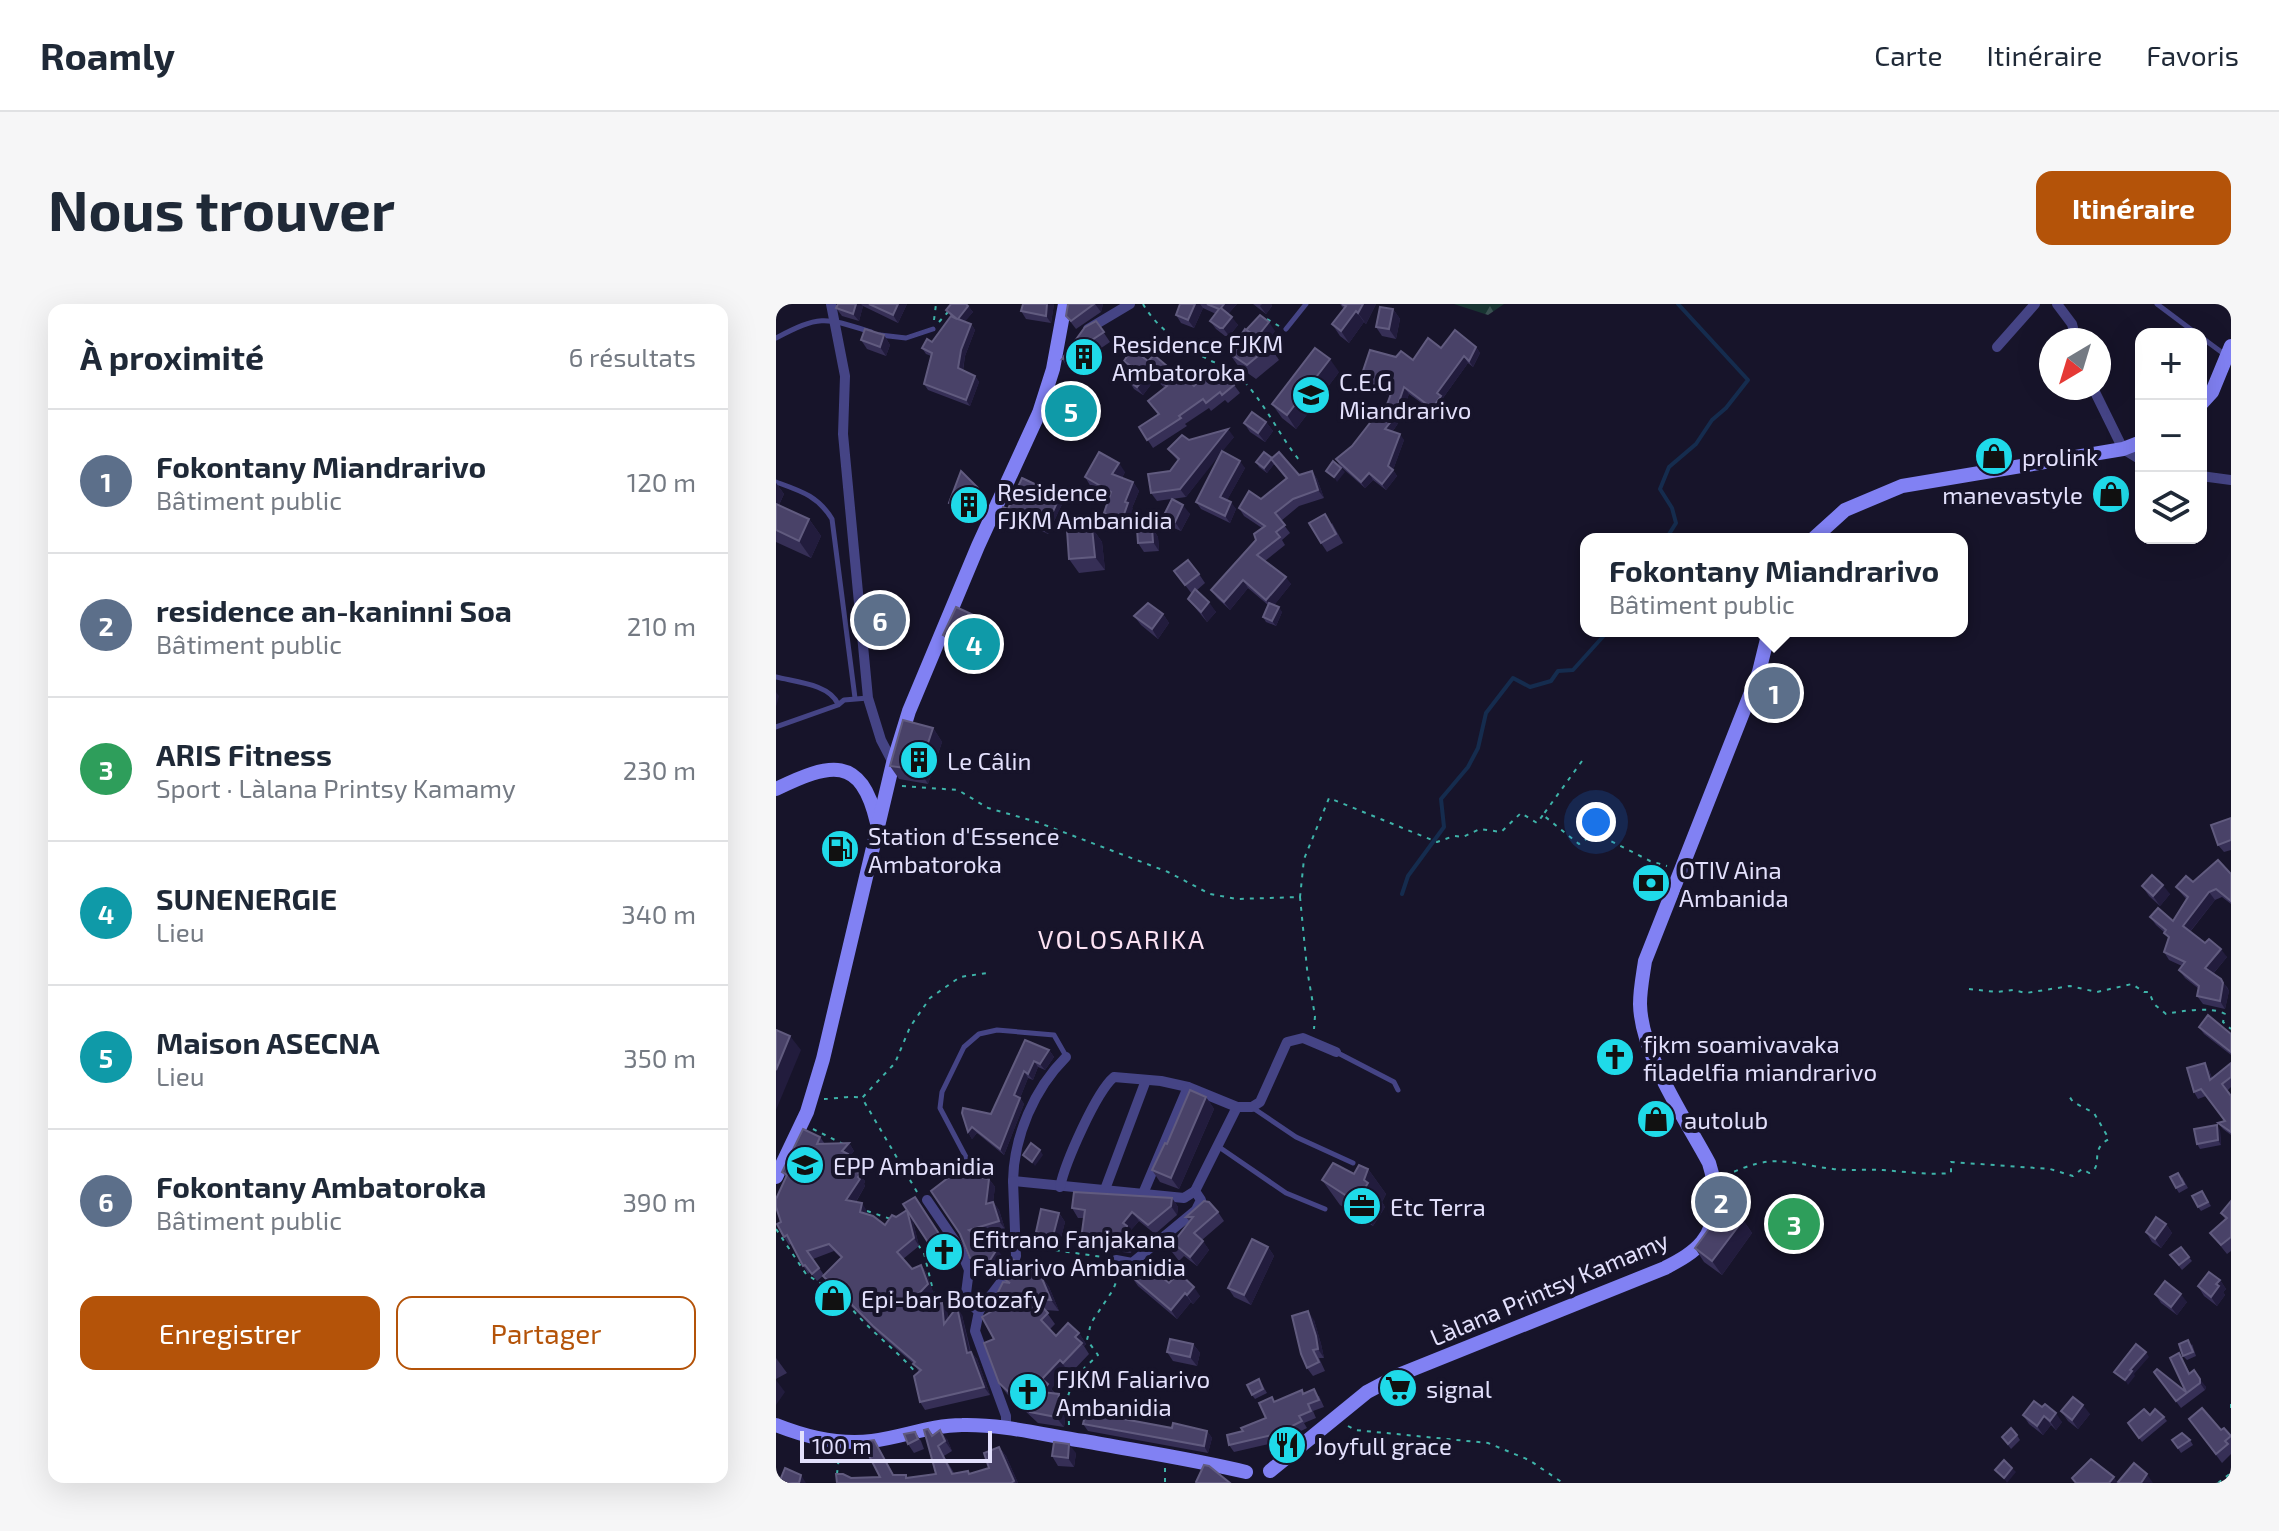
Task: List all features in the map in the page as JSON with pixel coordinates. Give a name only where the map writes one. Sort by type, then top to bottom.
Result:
[{"type":"street","points":[[831,304],[845,376],[843,434],[868,698],[881,740],[893,763]]},
{"type":"street","points":[[776,1177],[811,1100],[823,1059],[893,763],[921,681],[1039,413],[1053,369],[1065,304]]},
{"type":"street","points":[[1077,340],[1086,330],[1130,304]]},
{"type":"street","points":[[1997,347],[2035,304]]},
{"type":"street","points":[[2057,304],[2073,328]]},
{"type":"street","points":[[1053,369],[1069,350]]},
{"type":"street","points":[[2205,400],[2212,392],[2229,352]]},
{"type":"street","points":[[2099,400],[2123,449],[2135,456]]},
{"type":"street","points":[[1820,533],[1845,510],[1902,486],[2123,449],[2135,444]]},
{"type":"street","points":[[2207,477],[2231,480]]},
{"type":"street","name":"Làlana Printsy Kamamy","points":[[1271,1477],[1332,1419],[1367,1392],[1401,1374],[1665,1268],[1701,1243],[1710,1228],[1715,1181],[1709,1163],[1652,1052],[1640,1006],[1645,961],[1759,672],[1768,637]]},
{"type":"street","points":[[776,789],[808,773],[832,768],[854,775],[871,797],[878,827]]},
{"type":"street","points":[[1060,1187],[1090,1114],[1106,1083],[1114,1077],[1188,1087],[1237,1107],[1252,1107],[1260,1102],[1287,1042],[1303,1038],[1336,1052]]},
{"type":"street","points":[[1006,1428],[1006,1416],[975,1331],[979,1311],[1011,1269],[1017,1245],[1013,1158],[1041,1086],[1066,1057]]},
{"type":"street","points":[[1104,1192],[1146,1080]]},
{"type":"street","points":[[1142,1196],[1188,1087]]},
{"type":"street","points":[[1013,1181],[1184,1198],[1195,1191],[1237,1107]]},
{"type":"street","points":[[1118,1265],[1132,1263],[1196,1210],[1201,1200],[1195,1191]]},
{"type":"street","points":[[924,1200],[959,1247],[969,1270],[965,1301],[979,1311]]},
{"type":"street","points":[[776,1425],[814,1438],[842,1442],[871,1441],[936,1426],[1006,1428],[1164,1454],[1246,1478],[1256,1465],[1262,1465],[1271,1477]]},
{"type":"lane","points":[[1286,329],[1306,304]]},
{"type":"lane","points":[[2157,304],[2190,328]]},
{"type":"lane","points":[[776,338],[809,321],[835,321],[888,338],[906,338],[933,329]]},
{"type":"lane","points":[[2207,340],[2229,352]]},
{"type":"lane","points":[[776,482],[810,494],[823,505],[832,519],[855,698]]},
{"type":"lane","points":[[776,677],[825,690],[833,694],[838,705]]},
{"type":"lane","points":[[776,727],[822,708],[838,705],[844,700],[868,698]]},
{"type":"lane","points":[[968,1161],[940,1108],[942,1092],[964,1047],[979,1034],[997,1030],[1028,1035],[1045,1032],[1054,1035],[1067,1052],[1066,1057]]},
{"type":"lane","points":[[1336,1052],[1394,1082],[1398,1090]]},
{"type":"lane","points":[[1252,1107],[1296,1137],[1353,1163]]},
{"type":"lane","points":[[1218,1146],[1286,1193],[1325,1209]]},
{"type":"path","points":[[933,329],[936,304]]},
{"type":"path","points":[[1143,304],[1152,320],[1176,338],[1212,361],[1230,367],[1256,394],[1299,460]]},
{"type":"path","points":[[933,329],[949,311]]},
{"type":"path","points":[[1268,319],[1286,329]]},
{"type":"path","points":[[1313,1042],[1315,1016],[1300,897],[1304,859],[1329,798],[1437,842],[1454,836],[1463,837],[1480,829],[1501,832],[1521,813],[1537,823],[1582,761]]},
{"type":"path","points":[[889,785],[958,790],[988,808],[1037,822],[1168,872],[1210,894],[1237,899],[1300,897]]},
{"type":"path","points":[[1543,815],[1579,844],[1597,834],[1650,861],[1680,870]]},
{"type":"path","points":[[862,1098],[895,1063],[910,1027],[930,998],[960,977],[987,973]]},
{"type":"path","points":[[1969,989],[2026,993],[2070,986],[2097,992],[2132,984],[2149,992],[2154,1004],[2166,1014],[2187,1010],[2220,1010],[2225,1014],[2223,1022],[2231,1029]]},
{"type":"path","points":[[1715,1181],[1748,1165],[1787,1160],[1837,1170],[1882,1170],[1927,1175],[1951,1173],[1951,1162],[2050,1169],[2073,1176],[2082,1169],[2093,1172],[2097,1167],[2096,1150],[2099,1144],[2109,1139],[2094,1113],[2073,1102],[2069,1096]]},
{"type":"path","points":[[811,1100],[862,1098],[924,1200]]},
{"type":"path","points":[[801,1124],[842,1144]]},
{"type":"path","points":[[858,1208],[900,1222]]},
{"type":"path","points":[[776,1229],[806,1274],[845,1299],[861,1321],[904,1358],[922,1381]]},
{"type":"path","points":[[917,1245],[924,1253],[938,1311]]},
{"type":"path","points":[[1017,1245],[1118,1265],[1113,1290],[1091,1323],[1087,1340],[1098,1355],[1074,1378],[1068,1396],[1070,1420]]},
{"type":"path","points":[[1332,1419],[1355,1430],[1488,1443],[1529,1460],[1563,1483]]},
{"type":"path","points":[[838,1483],[842,1442]]},
{"type":"path","points":[[2218,1483],[2231,1473]]},
{"type":"green space","points":[[1454,304],[1504,304],[1488,315]]},
{"type":"building","points":[[838,304],[856,304],[853,314],[836,308]]},
{"type":"building","points":[[869,304],[898,304],[893,315]]},
{"type":"building","points":[[951,304],[968,306],[958,319],[971,324],[958,368],[975,376],[966,400],[924,384],[932,353],[922,348],[927,339],[932,342],[951,316],[957,319],[946,310]]},
{"type":"building","points":[[1023,304],[1047,304],[1046,316],[1021,311]]},
{"type":"building","points":[[1068,304],[1094,304],[1071,321],[1066,316]]},
{"type":"building","points":[[1180,304],[1195,304],[1188,320],[1176,315]]},
{"type":"building","points":[[1207,304],[1224,304],[1221,308],[1232,317],[1223,328],[1210,321],[1219,309]]},
{"type":"building","points":[[1342,304],[1363,304],[1341,331],[1332,324],[1346,306]]},
{"type":"building","points":[[1380,307],[1393,309],[1389,329],[1376,327]]},
{"type":"building","points":[[1260,315],[1269,322],[1257,337],[1246,330]]},
{"type":"building","points":[[1096,321],[1104,332],[1083,346],[1088,351],[1076,365],[1067,358],[1062,359],[1085,327]]},
{"type":"building","points":[[865,329],[884,335],[880,347],[861,340]]},
{"type":"building","points":[[1245,329],[1270,346],[1247,365],[1229,353]]},
{"type":"building","points":[[1455,330],[1476,347],[1469,361],[1464,356],[1437,393],[1441,396],[1432,408],[1404,387],[1393,419],[1385,429],[1400,434],[1388,466],[1393,470],[1382,484],[1369,473],[1361,482],[1336,459],[1352,446],[1373,419],[1376,421],[1392,391],[1360,380],[1370,350],[1396,357],[1401,351],[1413,360],[1428,338],[1441,348]]},
{"type":"building","points":[[1315,348],[1330,359],[1287,415],[1272,404]]},
{"type":"building","points":[[1132,349],[1148,361],[1154,355],[1167,366],[1160,380],[1150,371],[1137,387],[1129,381],[1136,370],[1124,361]]},
{"type":"building","points":[[1176,366],[1194,386],[1212,367],[1219,375],[1223,371],[1234,385],[1206,403],[1203,399],[1147,440],[1139,427],[1159,414],[1148,401],[1167,386],[1163,383]]},
{"type":"building","points":[[1062,390],[1084,397],[1073,426],[1064,422],[1061,428],[1049,422]]},
{"type":"building","points":[[1252,412],[1266,422],[1258,433],[1244,423]]},
{"type":"building","points":[[1228,429],[1180,489],[1151,493],[1148,474],[1170,471],[1179,459],[1168,449],[1182,435],[1189,440]]},
{"type":"building","points":[[1222,451],[1240,461],[1220,497],[1231,502],[1225,516],[1196,502]]},
{"type":"building","points":[[1099,452],[1119,463],[1112,474],[1133,482],[1122,520],[1104,513],[1111,492],[1085,477]]},
{"type":"building","points":[[1264,452],[1272,458],[1264,468],[1256,462]]},
{"type":"building","points":[[1279,452],[1299,475],[1312,471],[1318,490],[1293,499],[1275,513],[1285,525],[1276,532],[1280,537],[1257,555],[1286,577],[1266,600],[1243,580],[1224,602],[1211,590],[1256,540],[1254,534],[1265,526],[1239,508],[1249,491],[1261,499],[1287,478],[1271,459]]},
{"type":"building","points":[[1333,461],[1341,468],[1334,477],[1326,471]]},
{"type":"building","points":[[961,471],[978,488],[966,510],[949,503]]},
{"type":"building","points":[[1022,478],[1060,496],[1045,529],[1020,518],[1017,526],[998,518],[1003,507],[1008,509]]},
{"type":"building","points":[[1172,499],[1183,505],[1175,522],[1163,517]]},
{"type":"building","points":[[776,504],[809,519],[799,541],[776,530]]},
{"type":"building","points":[[1325,514],[1336,534],[1321,543],[1309,523]]},
{"type":"building","points":[[1092,528],[1095,557],[1069,559],[1067,530]]},
{"type":"building","points":[[1152,528],[1153,542],[1138,543],[1137,529]]},
{"type":"building","points":[[1188,560],[1199,574],[1185,585],[1174,571]]},
{"type":"building","points":[[1195,589],[1209,602],[1201,612],[1188,599]]},
{"type":"building","points":[[1148,603],[1163,614],[1152,629],[1134,616]]},
{"type":"building","points":[[1269,603],[1279,607],[1272,621],[1263,617]]},
{"type":"building","points":[[956,607],[980,618],[968,646],[943,635]]},
{"type":"building","points":[[903,720],[933,728],[919,770],[890,766]]},
{"type":"building","points":[[2231,818],[2231,840],[2218,845],[2211,825]]},
{"type":"building","points":[[2218,860],[2231,874],[2231,901],[2216,889],[2209,892],[2183,926],[2205,943],[2209,939],[2221,949],[2205,968],[2223,983],[2220,1001],[2197,996],[2199,986],[2179,970],[2185,962],[2164,952],[2169,937],[2164,933],[2166,930],[2150,917],[2158,908],[2173,921],[2188,897],[2176,887],[2186,876],[2193,882]]},
{"type":"building","points":[[2152,875],[2163,885],[2153,896],[2142,886]]},
{"type":"building","points":[[2208,1015],[2231,1034],[2231,1052],[2199,1027]]},
{"type":"building","points":[[776,1030],[790,1036],[776,1070]]},
{"type":"building","points":[[1025,1040],[1049,1050],[1040,1064],[1034,1061],[1028,1074],[1024,1071],[1014,1095],[1020,1098],[1000,1149],[972,1127],[968,1132],[963,1108],[991,1114]]},
{"type":"building","points":[[2205,1063],[2210,1080],[2231,1063],[2231,1077],[2222,1084],[2231,1096],[2231,1132],[2218,1123],[2225,1121],[2201,1089],[2194,1092],[2187,1068]]},
{"type":"building","points":[[1190,1090],[1206,1097],[1171,1178],[1152,1170]]},
{"type":"building","points":[[2217,1125],[2218,1140],[2197,1144],[2194,1129]]},
{"type":"building","points":[[803,1129],[820,1137],[817,1144],[849,1143],[842,1151],[848,1154],[844,1164],[860,1174],[860,1179],[846,1200],[862,1203],[860,1212],[873,1216],[885,1225],[892,1215],[896,1217],[907,1210],[914,1238],[897,1252],[912,1269],[921,1265],[928,1284],[906,1307],[942,1303],[944,1324],[957,1307],[967,1353],[971,1352],[984,1387],[920,1402],[914,1376],[921,1370],[913,1364],[915,1362],[823,1276],[842,1257],[829,1244],[807,1251],[819,1268],[812,1274],[803,1266],[787,1235],[784,1237],[777,1224],[781,1222],[776,1199],[787,1175],[782,1172]]},
{"type":"building","points":[[1031,1143],[1040,1150],[1032,1162],[1023,1155]]},
{"type":"building","points":[[1333,1163],[1354,1174],[1359,1165],[1368,1169],[1364,1180],[1368,1183],[1356,1202],[1322,1180]]},
{"type":"building","points":[[954,1167],[966,1169],[965,1175],[989,1179],[986,1204],[993,1202],[999,1221],[969,1230],[997,1249],[985,1268],[970,1258],[960,1234],[931,1191],[953,1174]]},
{"type":"building","points":[[2178,1173],[2184,1184],[2176,1188],[2170,1177]]},
{"type":"building","points":[[2202,1191],[2208,1202],[2198,1207],[2192,1196]]},
{"type":"building","points":[[1074,1192],[1172,1198],[1171,1206],[1148,1225],[1132,1212],[1123,1223],[1127,1226],[1125,1244],[1081,1239],[1085,1210],[1072,1208]]},
{"type":"building","points":[[915,1197],[945,1243],[933,1250],[903,1204]]},
{"type":"building","points":[[1204,1201],[1218,1212],[1194,1233],[1203,1241],[1190,1257],[1178,1247],[1173,1251],[1169,1248],[1193,1217],[1186,1217]]},
{"type":"building","points":[[2231,1201],[2231,1237],[2221,1245],[2210,1233],[2227,1218],[2221,1213]]},
{"type":"building","points":[[1793,1202],[1808,1215],[1790,1234],[1775,1221]]},
{"type":"building","points":[[1725,1207],[1743,1220],[1712,1261],[1695,1248]]},
{"type":"building","points":[[1041,1209],[1059,1213],[1053,1236],[1036,1232]]},
{"type":"building","points":[[2156,1217],[2166,1224],[2155,1239],[2146,1232]]},
{"type":"building","points":[[1252,1239],[1268,1247],[1244,1295],[1228,1288]]},
{"type":"building","points":[[2181,1247],[2189,1257],[2179,1265],[2170,1255]]},
{"type":"building","points":[[1014,1260],[1041,1276],[1051,1300],[1035,1299],[1048,1313],[1041,1320],[1056,1336],[1068,1323],[1079,1333],[1075,1337],[1082,1343],[1042,1379],[1048,1384],[1041,1392],[1059,1394],[1056,1417],[1030,1412],[999,1383],[984,1343],[994,1339],[982,1317],[1004,1304],[994,1300],[1003,1282],[1010,1283],[1004,1279]]},
{"type":"building","points":[[1143,1262],[1169,1283],[1179,1273],[1194,1287],[1171,1310],[1131,1276]]},
{"type":"building","points":[[2209,1272],[2220,1280],[2211,1297],[2198,1286]]},
{"type":"building","points":[[2165,1281],[2181,1294],[2171,1307],[2155,1294]]},
{"type":"building","points":[[1308,1311],[1318,1349],[1313,1350],[1319,1362],[1307,1368],[1292,1316]]},
{"type":"building","points":[[1170,1339],[1193,1344],[1190,1357],[1167,1352]]},
{"type":"building","points":[[2188,1340],[2193,1352],[2183,1356],[2179,1344]]},
{"type":"building","points":[[2136,1344],[2146,1352],[2125,1380],[2114,1372]]},
{"type":"building","points":[[2179,1353],[2189,1374],[2194,1370],[2200,1383],[2176,1401],[2154,1372],[2157,1369],[2186,1392],[2170,1358]]},
{"type":"building","points":[[1259,1379],[1263,1389],[1252,1395],[1247,1385]]},
{"type":"building","points":[[1314,1389],[1319,1400],[1308,1404],[1311,1411],[1299,1416],[1302,1421],[1288,1428],[1278,1440],[1272,1435],[1229,1445],[1227,1435],[1243,1431],[1241,1428],[1266,1418],[1259,1403],[1272,1397],[1274,1402],[1302,1390],[1303,1394]]},
{"type":"building","points":[[2073,1397],[2083,1405],[2072,1420],[2061,1411]]},
{"type":"building","points":[[2034,1401],[2042,1407],[2045,1404],[2056,1413],[2050,1421],[2044,1416],[2037,1426],[2023,1415]]},
{"type":"building","points":[[2202,1408],[2221,1430],[2224,1428],[2231,1436],[2225,1441],[2228,1444],[2216,1454],[2189,1419]]},
{"type":"building","points":[[2144,1409],[2150,1415],[2155,1409],[2164,1417],[2139,1438],[2128,1423]]},
{"type":"building","points":[[1086,1412],[1172,1428],[1173,1423],[1207,1431],[1204,1446],[1083,1424]]},
{"type":"building","points":[[2011,1428],[2017,1435],[2008,1444],[2002,1437]]},
{"type":"building","points":[[928,1429],[932,1436],[940,1430],[945,1441],[938,1446],[952,1474],[968,1471],[969,1474],[989,1468],[984,1453],[999,1447],[1014,1481],[837,1483],[836,1474],[851,1478],[880,1477],[862,1442],[874,1440],[893,1475],[906,1475],[906,1478],[936,1474],[924,1430]]},
{"type":"building","points":[[915,1432],[918,1439],[908,1444],[904,1434]]},
{"type":"building","points":[[2182,1433],[2190,1440],[2178,1448],[2172,1440]]},
{"type":"building","points":[[1054,1442],[1069,1444],[1068,1458],[1052,1456]]},
{"type":"building","points":[[2091,1459],[2114,1477],[2109,1483],[2076,1483],[2072,1478]]},
{"type":"building","points":[[2004,1460],[2012,1468],[2004,1478],[1995,1470]]},
{"type":"building","points":[[2134,1463],[2147,1474],[2141,1483],[2118,1482]]},
{"type":"building","points":[[1204,1465],[1209,1466],[1230,1483],[1197,1483]]},
{"type":"building","points":[[785,1468],[801,1475],[799,1483],[779,1483]]},
{"type":"waterway","points":[[1670,533],[1676,523],[1672,508],[1660,489],[1669,467],[1696,444],[1712,420],[1748,380],[1678,304]]},
{"type":"waterway","points":[[1402,894],[1408,876],[1444,827],[1441,799],[1468,767],[1478,748],[1486,713],[1513,678],[1530,687],[1551,681],[1558,671],[1573,670],[1603,637]]},
{"type":"place","name":"Residence FJKM Ambatoroka","points":[[1084,357]]},
{"type":"place","name":"C.E.G Miandrarivo","points":[[1311,395]]},
{"type":"place","name":"Maison ASECNA","points":[[1071,411]]},
{"type":"place","name":"prolink","points":[[1994,456]]},
{"type":"place","name":"manevastyle","points":[[2111,494]]},
{"type":"place","name":"Residence FJKM Ambanidia","points":[[969,505]]},
{"type":"place","name":"Fokontany Ambatoroka","points":[[880,620]]},
{"type":"place","name":"SUNENERGIE","points":[[974,644]]},
{"type":"place","name":"Fokontany Miandrarivo","points":[[1774,693]]},
{"type":"place","name":"Le Câlin","points":[[919,760]]},
{"type":"place","name":"Station d'Essence Ambatoroka","points":[[840,849]]},
{"type":"place","name":"OTIV Aina Ambanida","points":[[1651,883]]},
{"type":"place","name":"fjkm soamivavaka filadelfia miandrarivo","points":[[1615,1057]]},
{"type":"place","name":"autolub","points":[[1656,1119]]},
{"type":"place","name":"EPP Ambanidia","points":[[805,1165]]},
{"type":"place","name":"residence an-kaninni Soa","points":[[1721,1202]]},
{"type":"place","name":"Etc Terra","points":[[1362,1206]]},
{"type":"place","name":"ARIS Fitness","points":[[1794,1224]]},
{"type":"place","name":"Efitrano Fanjakana Faliarivo Ambanidia","points":[[944,1252]]},
{"type":"place","name":"Epi-bar Botozafy","points":[[833,1298]]},
{"type":"place","name":"signal","points":[[1398,1388]]},
{"type":"place","name":"FJKM Faliarivo Ambanidia","points":[[1028,1392]]},
{"type":"place","name":"Joyfull grace","points":[[1287,1445]]},
{"type":"district","name":"VOLOSARIKA","points":[[1122,938]]}]
